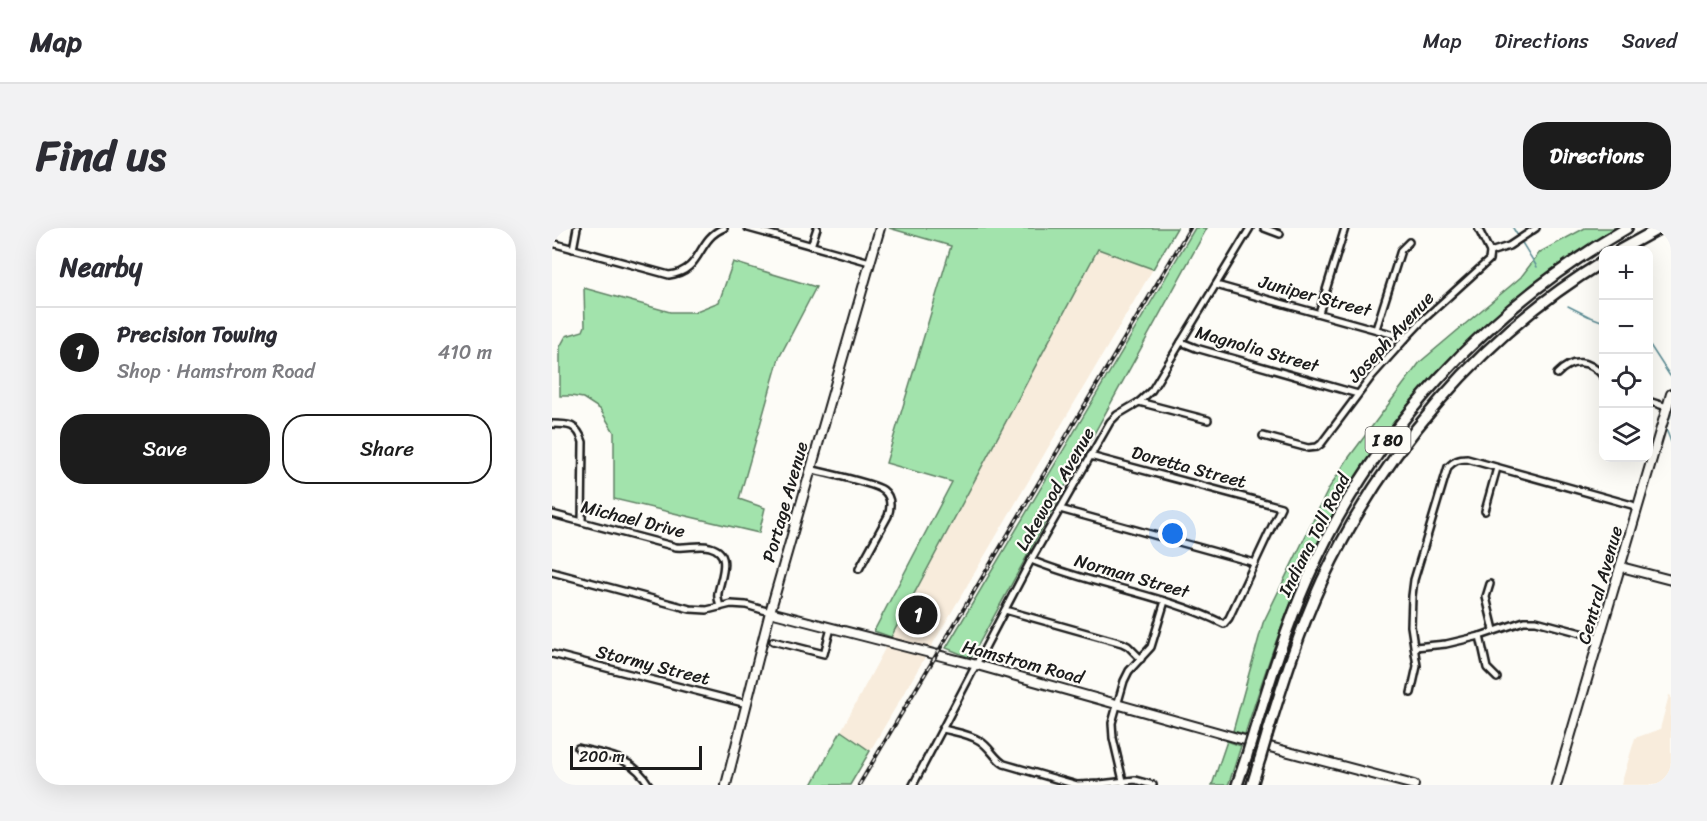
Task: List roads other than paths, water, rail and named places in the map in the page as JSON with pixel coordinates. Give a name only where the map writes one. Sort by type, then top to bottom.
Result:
[{"type":"highway","name":"Indiana Toll Road","points":[[1237,785],[1283,641],[1308,577],[1344,506],[1385,444],[1423,396],[1494,324],[1560,271],[1628,228]]},
{"type":"highway","points":[[1627,246],[1660,228]]},
{"type":"highway","name":"Indiana Toll Road","points":[[1252,785],[1295,646],[1322,582],[1335,554],[1364,504],[1398,452],[1437,404],[1486,352],[1552,296],[1599,264]]},
{"type":"street","points":[[573,249],[577,228]]},
{"type":"street","points":[[552,243],[662,274],[678,274],[686,271],[694,262],[708,238],[724,228]]},
{"type":"street","points":[[748,228],[870,262]]},
{"type":"street","points":[[811,246],[817,228]]},
{"type":"street","name":"Portage Avenue","points":[[726,785],[770,612],[880,228]]},
{"type":"street","name":"Lakewood Avenue","points":[[913,785],[1030,560],[1110,422],[1152,390],[1250,228]]},
{"type":"street","points":[[1264,228],[1280,234]]},
{"type":"street","points":[[1319,313],[1345,228]]},
{"type":"street","points":[[1478,228],[1490,252],[1509,246],[1536,228]]},
{"type":"street","points":[[1376,329],[1401,250],[1409,242]]},
{"type":"street","name":"Joseph Avenue","points":[[1263,436],[1308,448],[1321,444],[1358,394],[1406,338],[1486,264],[1490,252]]},
{"type":"street","name":"Juniper Street","points":[[1216,285],[1406,338]]},
{"type":"street","name":"Magnolia Street","points":[[1181,342],[1358,394]]},
{"type":"street","points":[[1557,374],[1566,365],[1576,362],[1588,364],[1599,371]]},
{"type":"street","name":"Central Avenue","points":[[1557,785],[1671,394]]},
{"type":"street","points":[[1139,402],[1208,420]]},
{"type":"street","points":[[1653,403],[1667,407]]},
{"type":"street","points":[[552,424],[567,424],[574,427],[583,442],[582,522]]},
{"type":"street","name":"Doretta Street","points":[[1090,456],[1281,507],[1255,562]]},
{"type":"street","points":[[1411,693],[1417,671],[1411,626],[1414,580],[1448,467],[1453,462],[1467,459],[1637,508]]},
{"type":"street","points":[[1485,511],[1497,468]]},
{"type":"street","points":[[810,469],[878,487],[888,495],[890,501],[888,516],[859,569]]},
{"type":"street","points":[[1060,509],[1255,562]]},
{"type":"street","name":"Michael Drive","points":[[552,514],[676,547],[712,547],[719,551],[724,560],[724,570],[717,595],[720,607]]},
{"type":"street","name":"Norman Street","points":[[1030,560],[1054,570],[1184,606],[1224,624],[1255,562]]},
{"type":"street","points":[[1621,567],[1671,580]]},
{"type":"street","name":"Hamstrom Road","points":[[552,572],[690,609],[707,610],[731,604],[746,605],[976,665],[1414,785]]},
{"type":"street","points":[[1490,585],[1486,597],[1494,630]]},
{"type":"street","points":[[1123,783],[1112,723],[1126,676],[1151,647],[1165,601]]},
{"type":"street","points":[[1005,610],[1122,643],[1141,659]]},
{"type":"street","points":[[1415,646],[1446,644],[1480,636],[1524,621],[1536,621],[1600,638]]},
{"type":"street","points":[[773,641],[824,654],[831,628]]},
{"type":"street","points":[[1480,636],[1487,668],[1497,678]]},
{"type":"street","name":"Stormy Street","points":[[552,654],[747,704]]},
{"type":"street","points":[[943,729],[979,740],[988,747],[997,760],[1004,764],[1077,785],[1123,783],[1135,780],[1153,785]]},
{"type":"street","points":[[578,748],[630,764],[641,772],[649,785]]},
{"type":"waterway","points":[[1513,228],[1537,267]]},
{"type":"waterway","points":[[1568,306],[1599,320]]},
{"type":"waterway","points":[[1653,350],[1670,376]]},
{"type":"waterway","points":[[1671,414],[1666,429],[1671,442]]},
{"type":"railway","points":[[859,785],[1190,228]]},
{"type":"place","name":"Precision Towing","points":[[918,615]]}]
